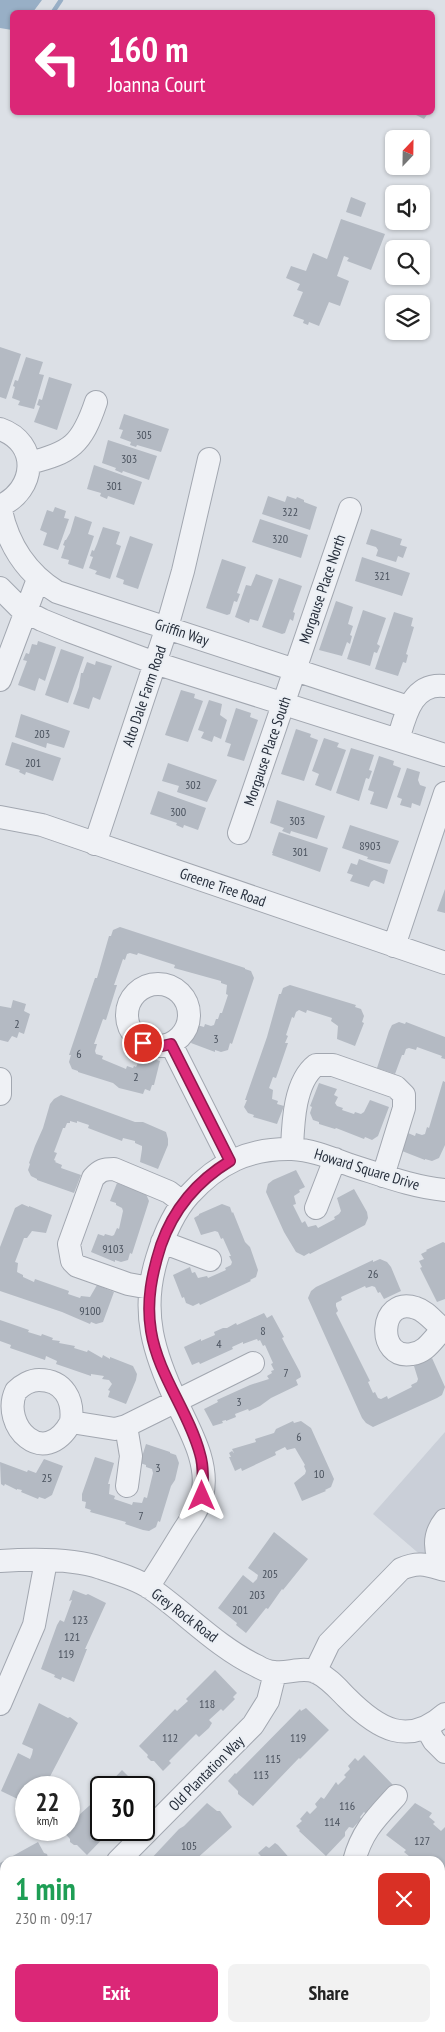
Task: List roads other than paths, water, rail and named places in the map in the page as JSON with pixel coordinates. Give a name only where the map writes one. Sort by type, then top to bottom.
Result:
[{"type":"street","points":[[0,429],[18,440],[25,450],[29,463],[50,458],[62,453],[84,433],[96,402]]},
{"type":"street","name":"Alto Dale Farm Road","points":[[95,844],[167,627],[183,571],[209,459]]},
{"type":"street","name":"Griffin Way","points":[[29,463],[26,483],[19,494],[10,502],[0,506],[4,525],[20,558],[38,579],[57,592],[408,707]]},
{"type":"street","name":"Morgause Place North","points":[[295,669],[350,508]]},
{"type":"street","points":[[0,680],[38,579]]},
{"type":"street","points":[[0,588],[26,611],[69,631],[155,663],[445,755]]},
{"type":"street","name":"Morgause Place South","points":[[240,833],[295,669]]},
{"type":"street","points":[[398,740],[408,707],[414,697],[431,687],[445,686]]},
{"type":"street","points":[[394,946],[445,793]]},
{"type":"street","name":"Greene Tree Road","points":[[0,817],[42,825],[445,963]]},
{"type":"street","points":[[171,1044],[230,1161]]},
{"type":"street","points":[[292,1149],[296,1108],[306,1076],[316,1065],[332,1065],[396,1087],[404,1095],[404,1108],[383,1176]]},
{"type":"street","points":[[0,1079],[0,1094]]},
{"type":"street","name":"Howard Square Drive","points":[[148,1587],[194,1515],[202,1496],[201,1456],[164,1374],[151,1332],[149,1314],[150,1288],[162,1242],[182,1202],[205,1178],[230,1161],[255,1153],[292,1149],[320,1154],[383,1176],[427,1188],[445,1190]]},
{"type":"street","points":[[316,1208],[335,1159]]},
{"type":"street","points":[[150,1288],[128,1284],[77,1266],[72,1261],[69,1244],[93,1178],[105,1169],[114,1169],[169,1192],[182,1202]]},
{"type":"street","points":[[162,1242],[210,1260]]},
{"type":"street","points":[[71,1422],[115,1428],[126,1426],[253,1363]]},
{"type":"street","points":[[126,1426],[131,1456],[127,1486]]},
{"type":"street","points":[[445,1520],[438,1533],[435,1545],[445,1569]]},
{"type":"street","name":"Grey Rock Road","points":[[0,1561],[84,1563],[102,1568],[148,1587],[241,1658],[276,1673]]},
{"type":"street","points":[[0,1704],[34,1625],[46,1561]]},
{"type":"street","points":[[315,1672],[328,1643],[401,1569],[413,1564],[445,1569]]},
{"type":"street","points":[[276,1673],[297,1669],[315,1672],[331,1681],[370,1718],[387,1728],[401,1733],[426,1727],[445,1714]]},
{"type":"street","name":"Old Plantation Way","points":[[123,1856],[253,1725],[268,1701],[276,1673]]},
{"type":"street","points":[[426,1727],[434,1741],[445,1752]]},
{"type":"street","points":[[355,1856],[358,1845],[365,1832],[396,1796]]},
{"type":"water","points":[[0,0],[42,0],[34,10],[10,10],[10,30],[0,28]]},
{"type":"waterway","points":[[54,10],[61,0]]}]
